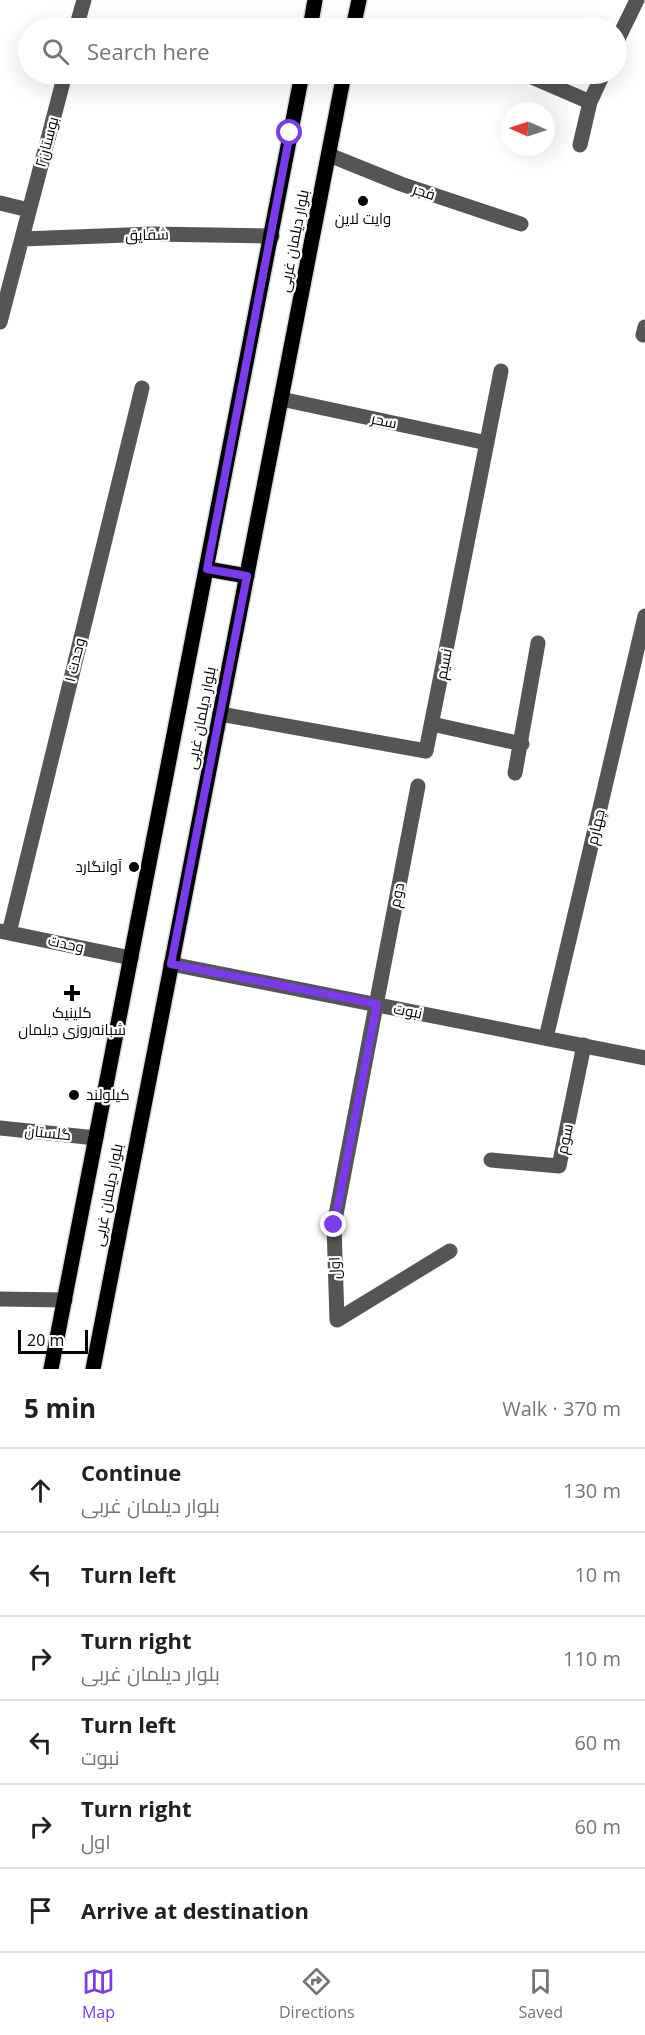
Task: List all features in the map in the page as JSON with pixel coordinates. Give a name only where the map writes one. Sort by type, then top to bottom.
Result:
[{"type":"main road","points":[[312,18],[315,0]]},
{"type":"main road","points":[[355,18],[358,0]]},
{"type":"main road","name":"بلوار دیلمان غربی","points":[[51,1369],[300,84]]},
{"type":"main road","name":"بلوار دیلمان غربی","points":[[93,1369],[342,84]]},
{"type":"main road","points":[[207,569],[247,576]]},
{"type":"street","points":[[79,18],[84,0]]},
{"type":"street","points":[[627,21],[637,0]]},
{"type":"street","name":"بوستان۲","points":[[0,322],[62,84]]},
{"type":"street","points":[[548,84],[590,102]]},
{"type":"street","points":[[580,145],[590,102],[598,84]]},
{"type":"street","name":"فجر","points":[[329,155],[401,184],[521,224]]},
{"type":"street","points":[[0,203],[29,210]]},
{"type":"street","name":"شقایق","points":[[21,239],[153,234],[272,236]]},
{"type":"street","name":"نسیم","points":[[220,714],[426,751],[501,372]]},
{"type":"street","name":"وحدت ۱","points":[[4,932],[142,388]]},
{"type":"street","name":"سحر","points":[[281,399],[488,443]]},
{"type":"street","name":"چهارم","points":[[546,1038],[645,616]]},
{"type":"street","points":[[515,773],[522,744],[538,644]]},
{"type":"street","points":[[432,724],[522,744]]},
{"type":"street","name":"دوم","points":[[377,1004],[418,786]]},
{"type":"street","name":"وحدت","points":[[4,932],[131,958]]},
{"type":"street","name":"نبوت","points":[[171,964],[645,1058]]},
{"type":"street","name":"اول","points":[[377,1004],[334,1225],[337,1320],[450,1251]]},
{"type":"street","name":"سوم","points":[[491,1160],[559,1166],[584,1045]]},
{"type":"street","name":"گلستان","points":[[0,1128],[96,1138]]},
{"type":"street","points":[[0,1299],[65,1300]]},
{"type":"place","name":"وایت لاین","points":[[363,201]]},
{"type":"place","name":"آوانگارد","points":[[134,867]]},
{"type":"place","name":"کلینیک شبانه‌روزی دیلمان","points":[[72,993]]},
{"type":"place","name":"کیلولند","points":[[74,1095]]},
{"type":"route","points":[[290,133],[207,569],[247,576],[171,964],[377,1004],[334,1225]]}]
